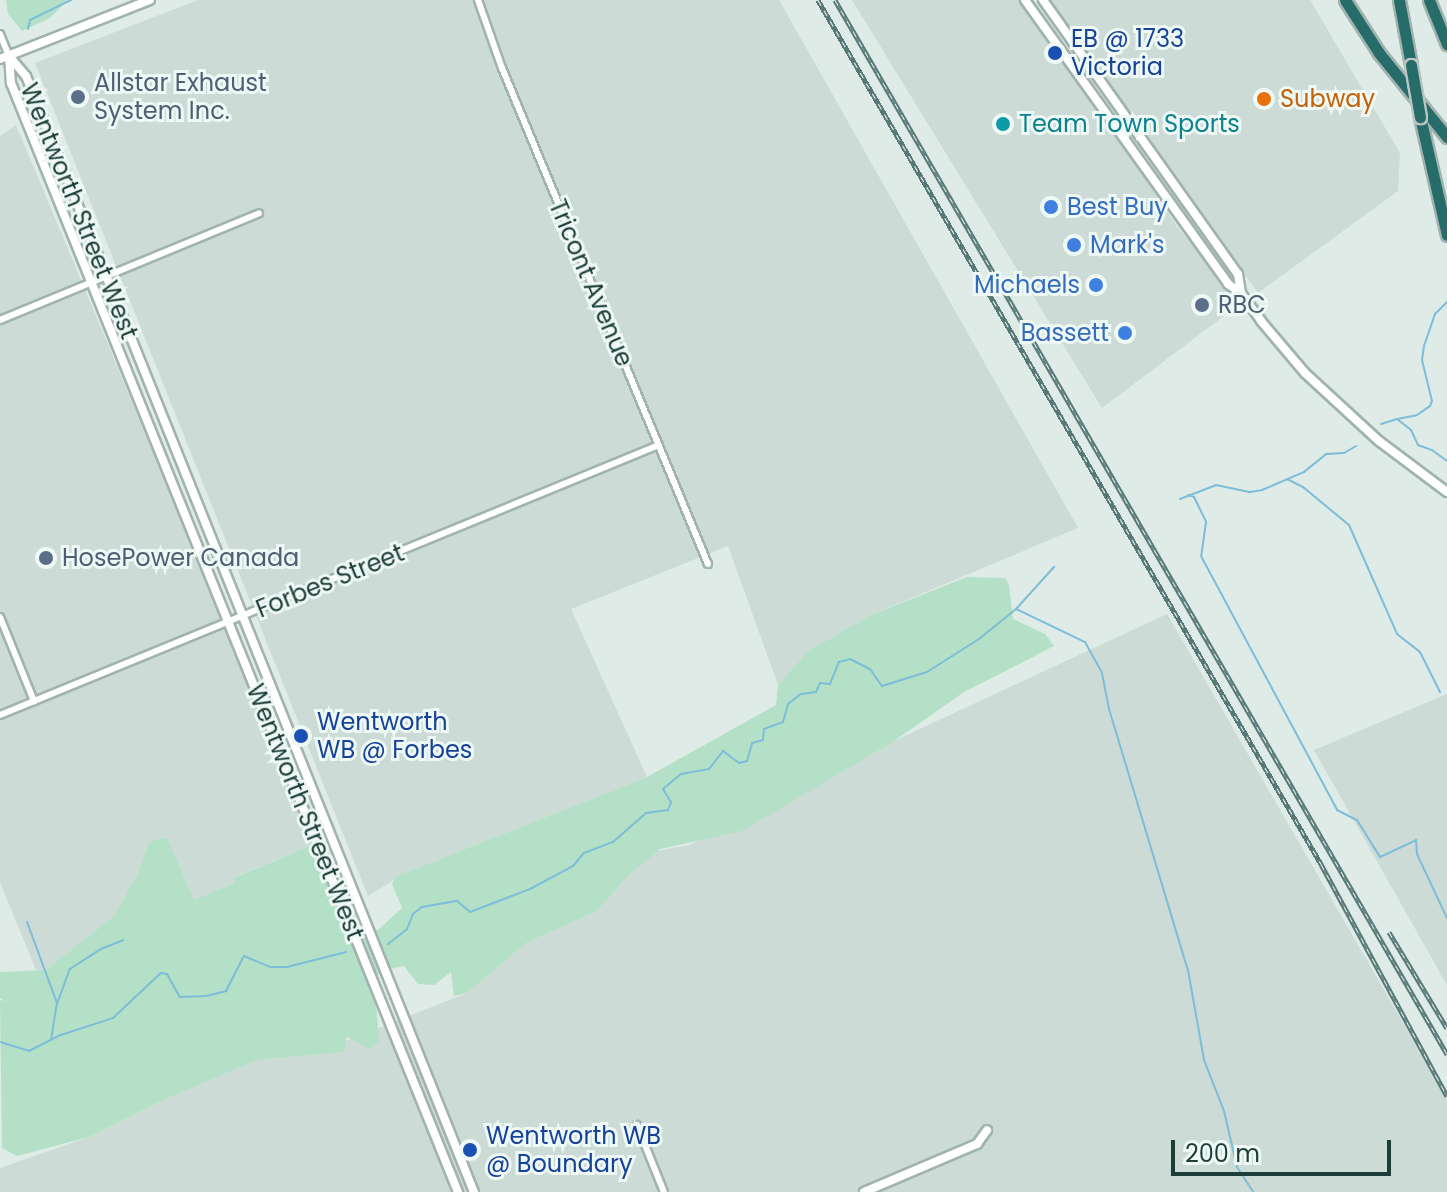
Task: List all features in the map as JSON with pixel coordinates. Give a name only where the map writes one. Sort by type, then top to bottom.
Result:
[{"type":"highway","points":[[1345,0],[1379,53],[1447,137]]},
{"type":"highway","points":[[1399,0],[1420,117],[1447,235]]},
{"type":"highway","points":[[1429,0],[1447,44]]},
{"type":"main road","points":[[5,57],[150,0]]},
{"type":"main road","points":[[1025,0],[1228,284],[1241,293],[1305,373],[1379,441],[1447,492]]},
{"type":"main road","points":[[1043,0],[1238,274],[1241,293]]},
{"type":"main road","name":"Wentworth Street West","points":[[5,57],[26,76],[474,1192]]},
{"type":"main road","name":"Wentworth Street West","points":[[5,57],[11,83],[458,1192]]},
{"type":"main road","points":[[864,1192],[977,1144],[987,1130]]},
{"type":"street","name":"Tricont Avenue","points":[[478,0],[497,53],[708,564]]},
{"type":"street","points":[[0,34],[5,57]]},
{"type":"street","points":[[0,320],[259,213]]},
{"type":"street","name":"Forbes Street","points":[[0,715],[659,445]]},
{"type":"street","points":[[0,617],[34,701]]},
{"type":"street","points":[[637,1125],[664,1192]]},
{"type":"shaded area","points":[[198,0],[779,0],[1078,528],[871,615],[808,651],[778,685],[728,546],[571,609],[647,777],[405,873],[368,896],[35,63]]},
{"type":"shaded area","points":[[852,0],[1022,0],[1077,84],[1128,150],[1177,227],[1209,264],[1237,306],[1102,408]]},
{"type":"shaded area","points":[[1048,0],[1310,0],[1400,153],[1398,191],[1258,293]]},
{"type":"shaded area","points":[[16,125],[317,843],[234,877],[236,883],[194,900],[167,837],[149,842],[138,873],[114,916],[46,970],[36,970],[0,882],[0,136]]},
{"type":"shaded area","points":[[1167,614],[1447,1099],[1447,1192],[0,1192],[0,1168],[89,1137],[159,1102],[257,1060],[344,1052],[346,1041],[467,993],[526,943],[597,911],[650,852],[690,845],[894,741]]},
{"type":"shaded area","points":[[1447,694],[1447,985],[1314,750]]},
{"type":"green space","points":[[6,0],[68,0],[50,18],[22,31],[8,14]]},
{"type":"green space","points":[[967,577],[1005,578],[1009,585],[1013,619],[1045,634],[1054,646],[964,692],[894,741],[742,831],[660,849],[630,874],[597,911],[526,943],[467,993],[454,996],[451,972],[434,985],[418,984],[404,966],[384,970],[374,978],[379,1041],[370,1049],[347,1037],[344,1052],[257,1060],[159,1102],[89,1137],[17,1156],[2,1148],[0,1000],[5,1001],[0,998],[0,972],[46,970],[114,916],[138,873],[149,842],[167,837],[194,900],[235,883],[233,878],[317,843],[356,939],[379,929],[402,908],[392,884],[395,877],[647,777],[776,705],[778,685],[808,651],[871,615]]},
{"type":"waterway","points":[[28,29],[30,20],[71,0]]},
{"type":"waterway","points":[[1397,419],[1417,415],[1430,406],[1432,401],[1422,360],[1424,346],[1435,314],[1447,302]]},
{"type":"waterway","points":[[1381,424],[1397,419],[1411,430],[1418,445],[1447,461]]},
{"type":"waterway","points":[[1180,499],[1216,485],[1250,492],[1262,490],[1304,472],[1326,454],[1344,453],[1356,446]]},
{"type":"waterway","points":[[1287,479],[1303,487],[1349,525],[1397,634],[1420,652],[1440,692]]},
{"type":"waterway","points":[[1188,495],[1194,497],[1206,522],[1201,556],[1337,810],[1357,820],[1380,857],[1416,840],[1417,854],[1447,918]]},
{"type":"waterway","points":[[388,944],[407,929],[413,914],[422,907],[457,901],[470,912],[530,889],[573,866],[584,853],[613,842],[646,813],[668,810],[671,802],[663,789],[681,774],[709,769],[723,751],[739,763],[747,761],[752,743],[763,740],[764,729],[783,722],[788,704],[801,694],[816,692],[820,683],[830,684],[839,662],[850,659],[870,669],[882,686],[927,672],[979,639],[1016,609],[1054,567]]},
{"type":"waterway","points":[[1016,609],[1085,642],[1102,673],[1109,709],[1188,970],[1204,1060],[1224,1111],[1237,1167],[1253,1192]]},
{"type":"waterway","points":[[27,922],[57,1003]]},
{"type":"waterway","points":[[51,1040],[57,1004],[70,969],[101,949],[123,940]]},
{"type":"waterway","points":[[0,1042],[29,1051],[61,1035],[113,1018],[161,973],[167,974],[180,997],[206,996],[226,991],[244,956],[270,967],[287,967],[346,952]]},
{"type":"railway","points":[[818,0],[1321,864],[1447,1096]]},
{"type":"railway","points":[[835,0],[1447,1054]]},
{"type":"railway","points":[[1389,932],[1447,1028]]},
{"type":"place","name":"EB @ 1733 Victoria","points":[[1055,53]]},
{"type":"place","name":"Allstar Exhaust System Inc.","points":[[78,97]]},
{"type":"place","name":"Subway","points":[[1264,99]]},
{"type":"place","name":"Team Town Sports","points":[[1003,124]]},
{"type":"place","name":"Best Buy","points":[[1051,207]]},
{"type":"place","name":"Mark's","points":[[1074,245]]},
{"type":"place","name":"Michaels","points":[[1096,285]]},
{"type":"place","name":"RBC","points":[[1202,305]]},
{"type":"place","name":"Bassett","points":[[1125,333]]},
{"type":"place","name":"HosePower Canada","points":[[46,558]]},
{"type":"place","name":"Wentworth WB @ Forbes","points":[[301,736]]},
{"type":"place","name":"Wentworth WB @ Boundary","points":[[470,1150]]}]
